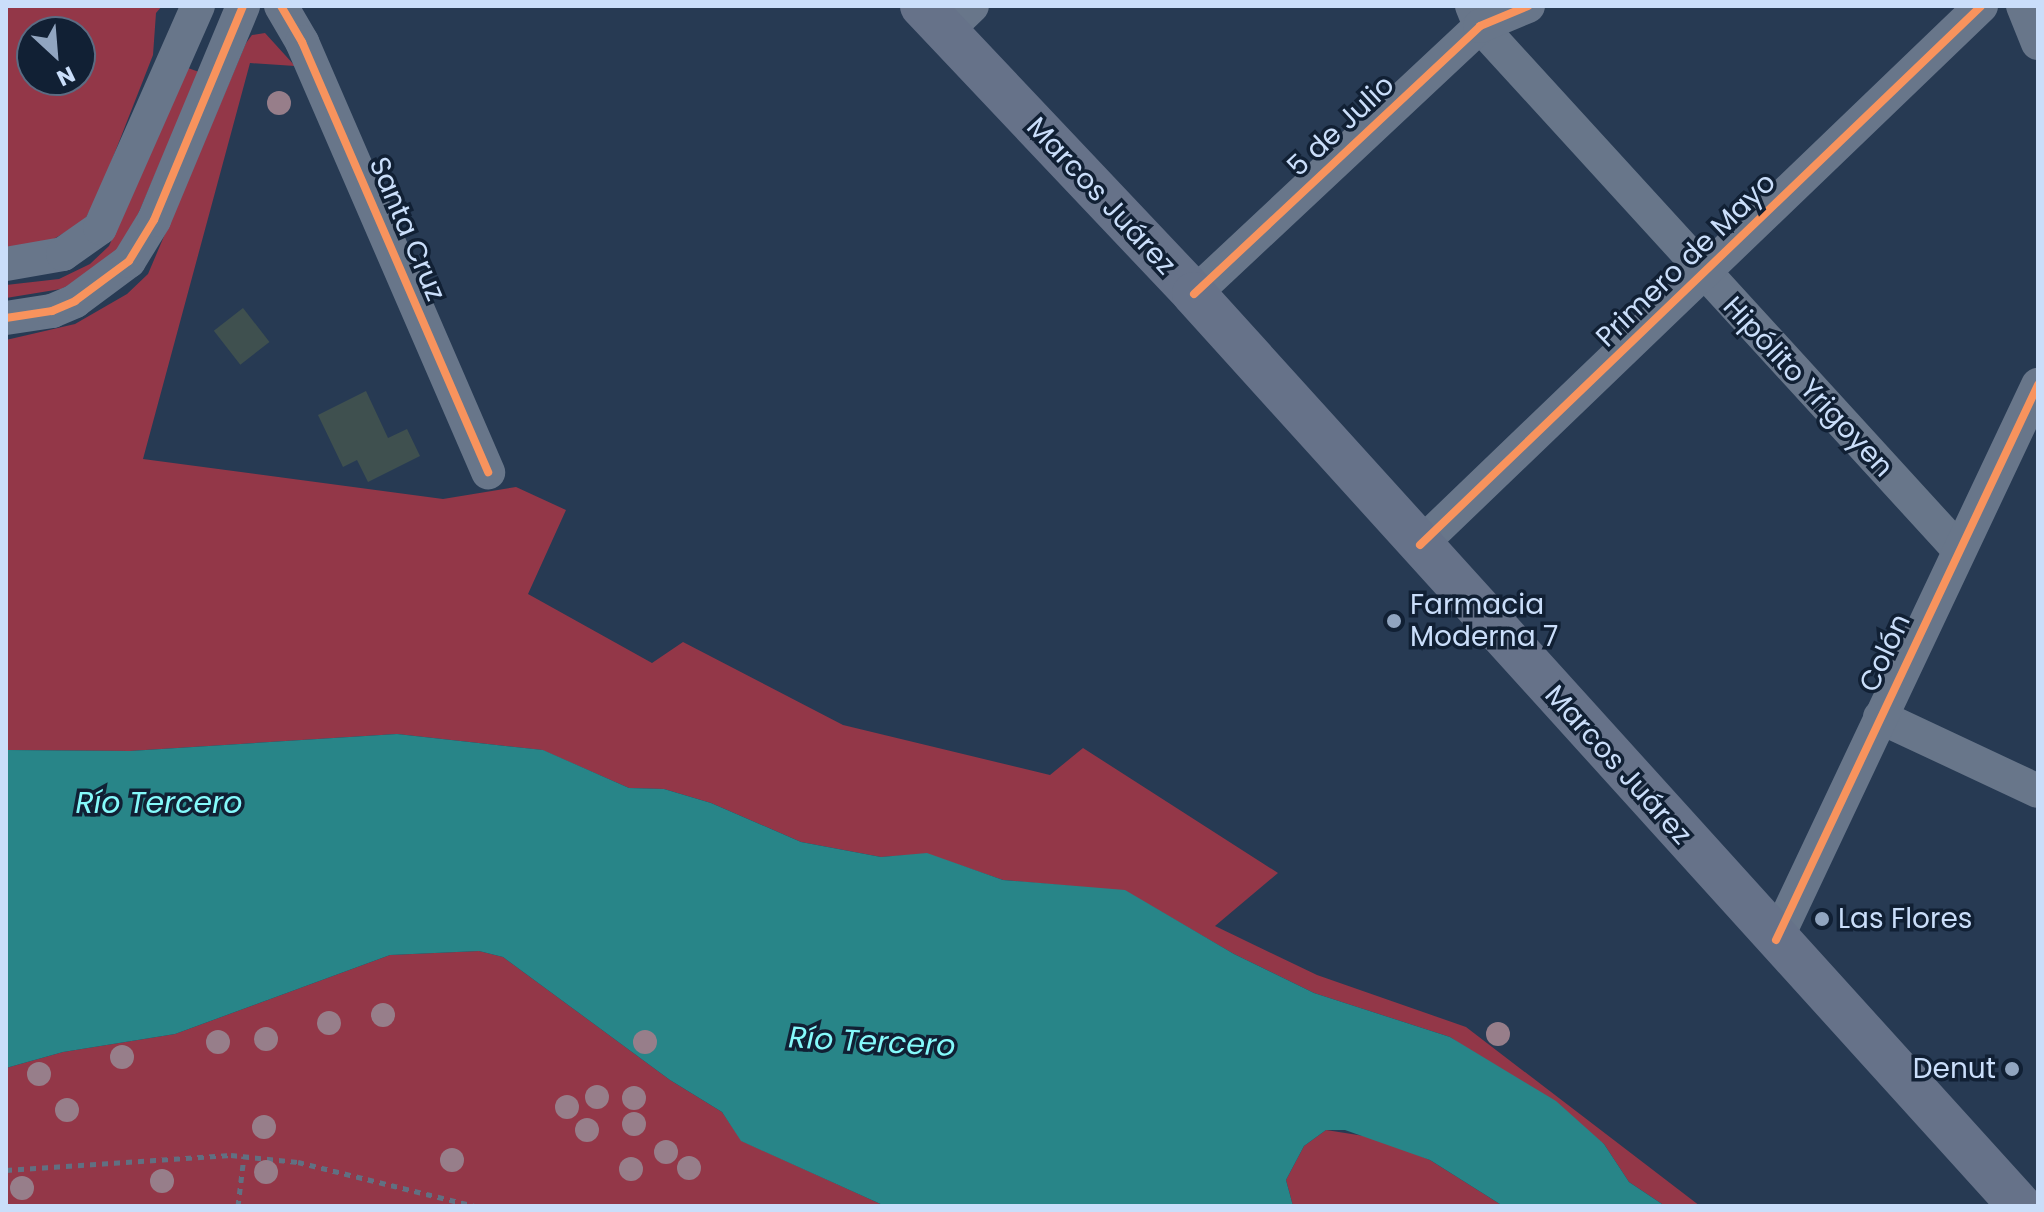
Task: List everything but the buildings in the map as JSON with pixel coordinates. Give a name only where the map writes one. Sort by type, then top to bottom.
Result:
[{"type":"main road","name":"Marcos Juárez","points":[[951,13],[1194,294],[2020,1206]]},
{"type":"street","points":[[6,264],[63,254],[100,228],[198,6]]},
{"type":"street","points":[[6,318],[52,311],[75,301],[129,261],[154,220],[243,6]]},
{"type":"street","name":"Santa Cruz","points":[[281,6],[302,42],[488,472]]},
{"type":"street","name":"5 de Julio","points":[[1194,294],[1476,16],[1528,6]]},
{"type":"street","name":"Primero de Mayo","points":[[1420,545],[1981,6]]},
{"type":"street","points":[[2023,6],[2038,43]]},
{"type":"street","name":"Hipólito Yrigoyen","points":[[1476,16],[1704,274],[1958,549]]},
{"type":"street","name":"Colón","points":[[1776,940],[1958,549],[2025,445],[2038,385]]},
{"type":"street","points":[[1880,717],[2038,791]]},
{"type":"path","points":[[6,1170],[157,1157],[244,1156],[298,1162],[474,1206]]},
{"type":"path","points":[[238,1206],[244,1156]]},
{"type":"shaded area","points":[[6,6],[162,6],[156,13],[153,55],[97,198],[84,221],[42,246],[6,248]]},
{"type":"shaded area","points":[[265,33],[295,66],[250,63],[143,459],[443,499],[516,487],[566,510],[528,594],[652,663],[683,642],[843,725],[1050,775],[1083,748],[1278,873],[1215,926],[1317,975],[1466,1027],[1700,1206],[1665,1206],[1629,1182],[1604,1144],[1450,1037],[1314,993],[1234,954],[1125,891],[1003,880],[927,854],[881,857],[801,842],[711,803],[664,789],[629,788],[542,750],[397,734],[130,751],[6,750],[6,340],[75,324],[127,294],[148,274],[246,43],[252,35]]},
{"type":"shaded area","points":[[188,68],[199,72],[127,240],[101,268],[61,289],[6,298],[6,285],[59,279],[90,264],[109,246]]},
{"type":"shaded area","points":[[479,951],[503,957],[670,1080],[722,1112],[742,1141],[885,1206],[6,1206],[6,1068],[63,1052],[175,1034],[390,955]]},
{"type":"shaded area","points":[[1326,1130],[1377,1138],[1430,1160],[1503,1206],[1293,1206],[1286,1180],[1304,1146]]},
{"type":"water","name":"Río Tercero","points":[[397,734],[543,750],[629,788],[664,789],[711,803],[801,842],[881,857],[927,853],[1003,880],[1125,890],[1234,954],[1314,993],[1450,1037],[1556,1101],[1604,1144],[1629,1182],[1665,1206],[1503,1206],[1430,1160],[1345,1130],[1326,1130],[1304,1146],[1286,1180],[1293,1206],[885,1206],[741,1141],[722,1112],[670,1080],[503,957],[479,951],[390,955],[175,1034],[63,1052],[6,1068],[6,750],[130,751]]},
{"type":"cycle path","points":[[6,318],[52,311],[75,301],[129,261],[154,220],[243,6]]},
{"type":"cycle path","points":[[281,6],[302,42],[488,472]]},
{"type":"cycle path","points":[[1194,294],[1480,26],[1528,6]]},
{"type":"cycle path","points":[[1420,545],[1981,6]]},
{"type":"cycle path","points":[[1776,940],[2038,385]]},
{"type":"place","name":"Farmacia Moderna 7","points":[[1394,621]]},
{"type":"place","name":"Las Flores","points":[[1822,919]]},
{"type":"place","name":"Denut","points":[[2012,1069]]}]
